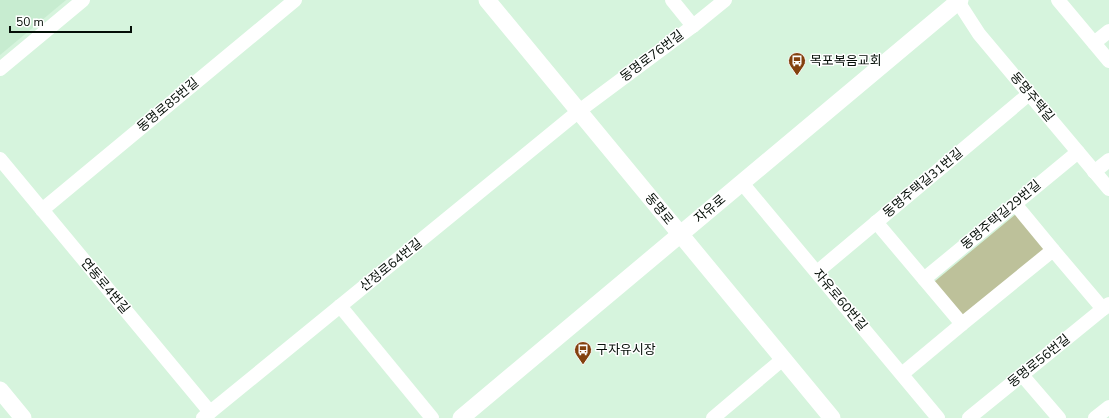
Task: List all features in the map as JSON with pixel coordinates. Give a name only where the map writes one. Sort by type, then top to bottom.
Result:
[{"type":"street","points":[[0,69],[83,0]]},
{"type":"street","name":"동명로85번길","points":[[42,210],[294,0]]},
{"type":"street","name":"동명로","points":[[487,0],[832,418]]},
{"type":"street","points":[[672,0],[693,26]]},
{"type":"street","name":"동명로76번길","points":[[579,111],[693,26],[725,0]]},
{"type":"street","points":[[1058,0],[1109,61]]},
{"type":"street","name":"동명주택길","points":[[958,1],[979,34],[1109,189]]},
{"type":"street","name":"자유로","points":[[461,418],[958,1]]},
{"type":"street","points":[[1094,43],[1109,31]]},
{"type":"street","name":"동명주택길31번길","points":[[817,272],[1029,94]]},
{"type":"street","name":"산정로64번길","points":[[206,415],[579,111]]},
{"type":"street","name":"동명주택길29번길","points":[[924,279],[1078,152]]},
{"type":"street","name":"연동로4번길","points":[[0,159],[206,415]]},
{"type":"street","points":[[1094,172],[1109,160]]},
{"type":"street","name":"자유로60번길","points":[[742,183],[938,418]]},
{"type":"street","points":[[1014,204],[1053,250],[1106,307]]},
{"type":"street","points":[[876,222],[962,324]]},
{"type":"street","points":[[902,374],[1053,250]]},
{"type":"street","points":[[340,306],[432,418]]},
{"type":"street","name":"동명로56번길","points":[[969,418],[1106,307]]},
{"type":"street","points":[[713,418],[783,359]]},
{"type":"street","points":[[1022,375],[1060,418]]},
{"type":"street","points":[[0,390],[23,418]]},
{"type":"street","points":[[1095,418],[1109,407]]},
{"type":"shaded area","points":[[0,0],[66,0],[0,55]]},
{"type":"shaded area","points":[[1016,214],[1045,249],[963,318],[934,282]]},
{"type":"place","name":"목포복음교회","points":[[797,76]]},
{"type":"place","name":"구자유시장","points":[[583,365]]}]
